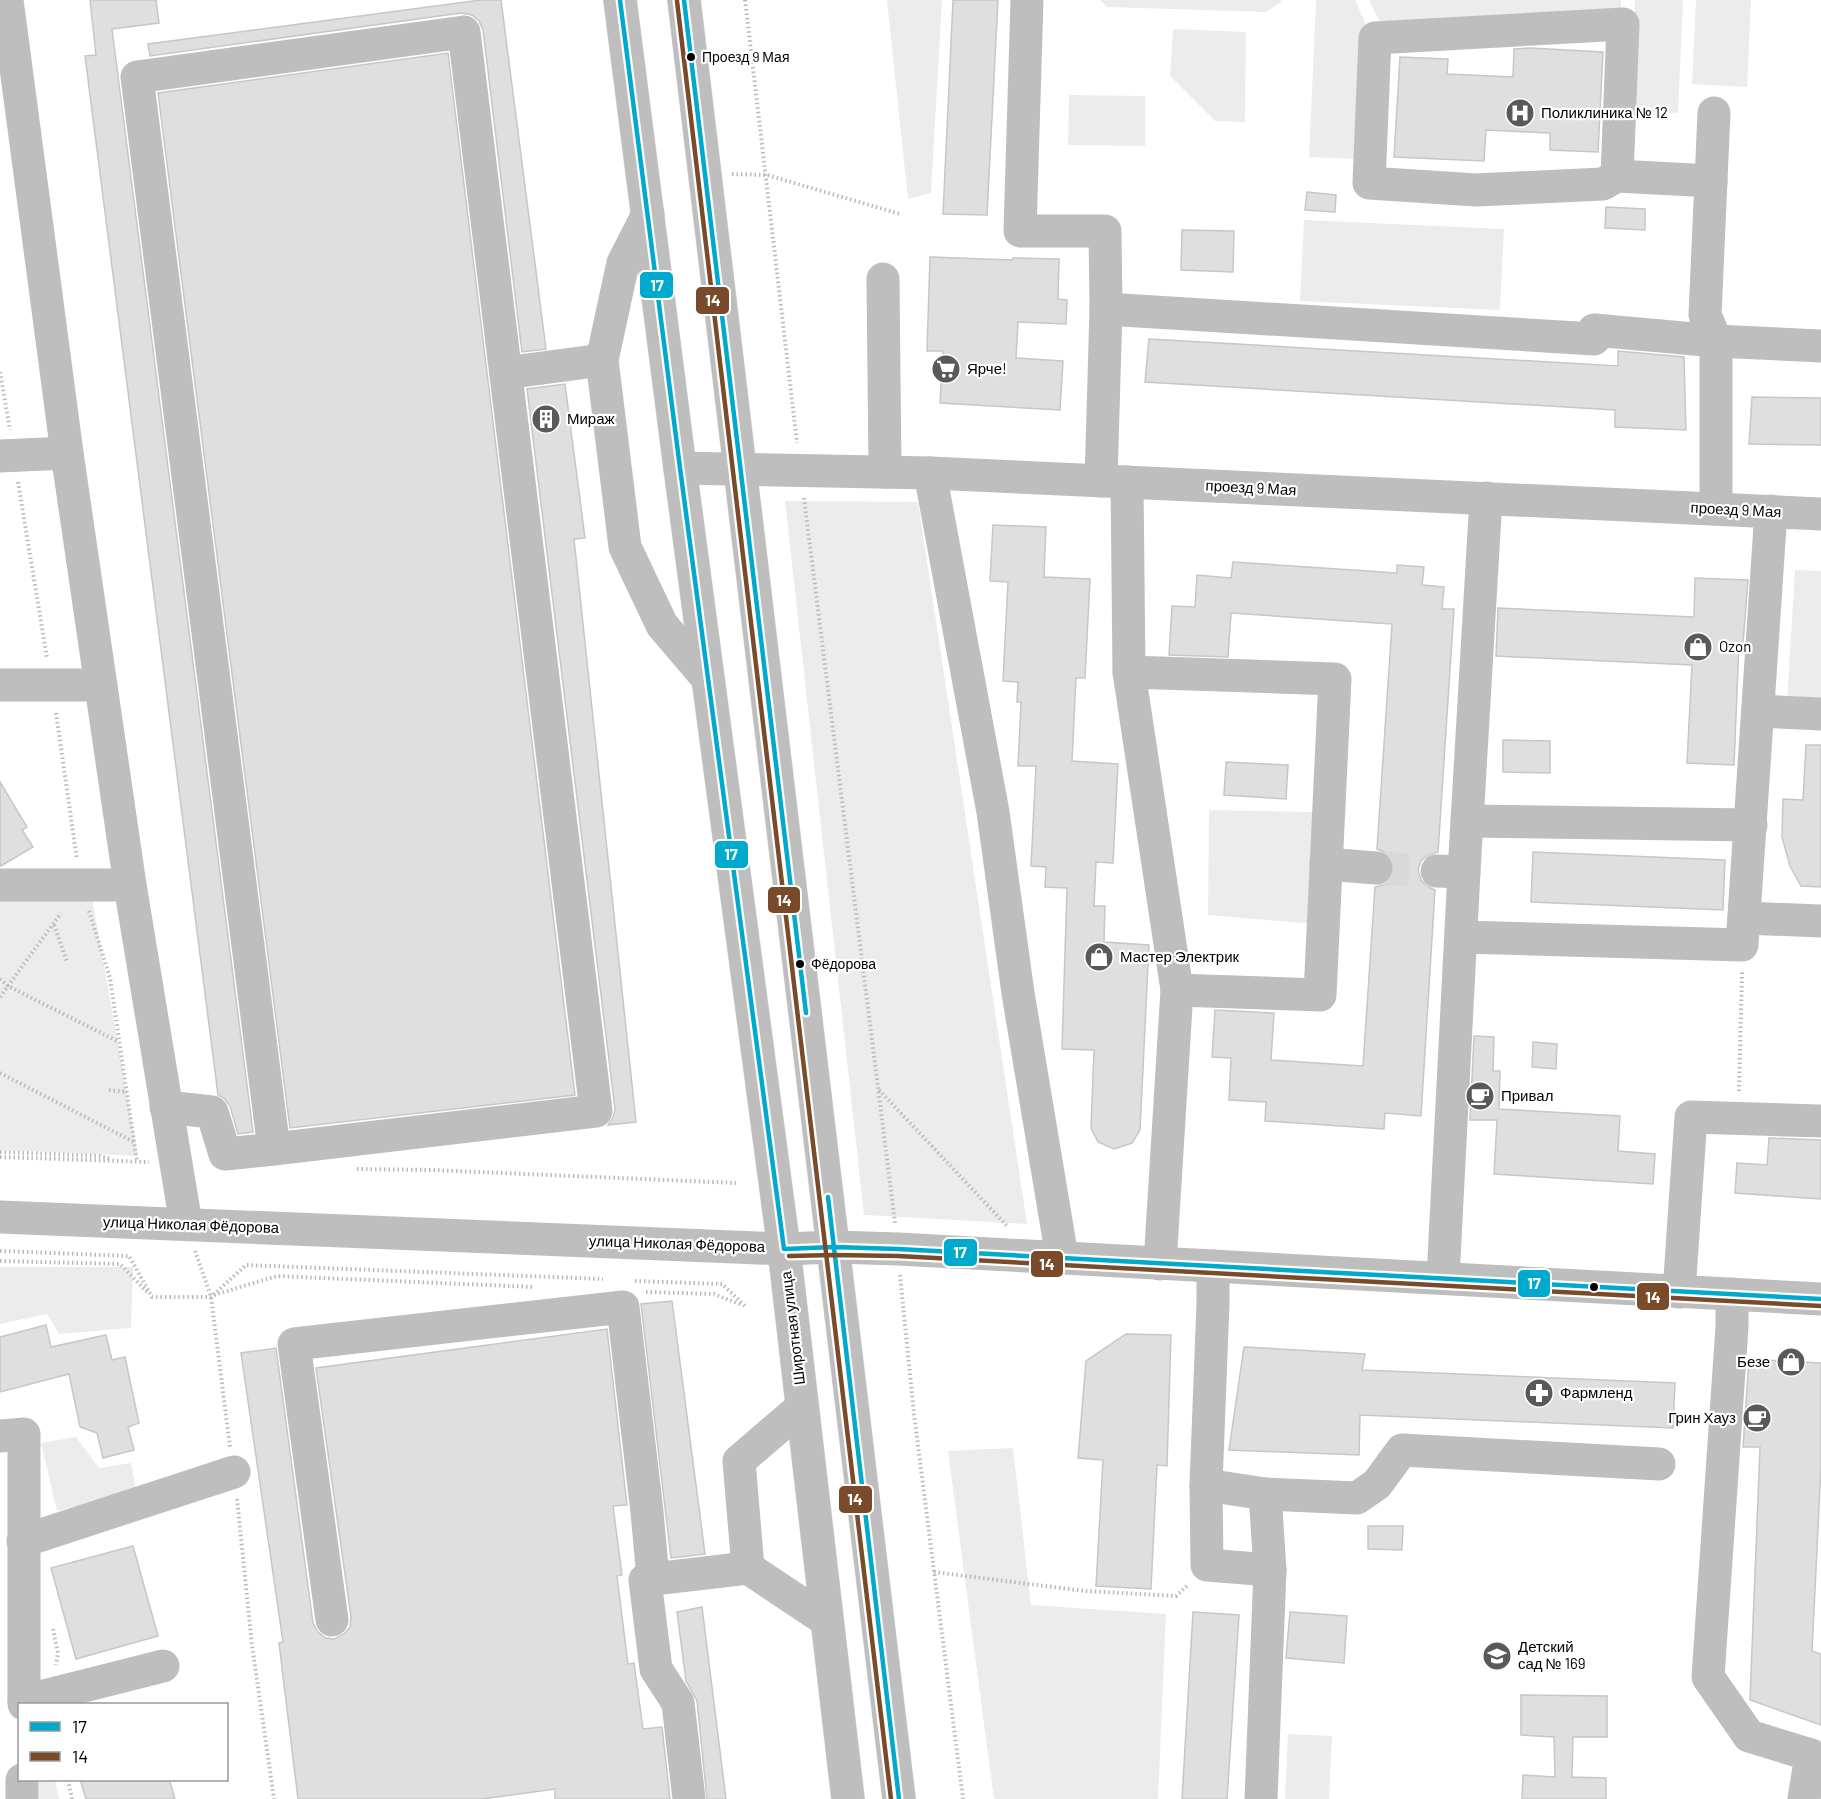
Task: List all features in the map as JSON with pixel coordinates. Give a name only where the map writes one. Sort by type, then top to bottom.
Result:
[{"type":"street","points":[[7,0],[13,135],[67,453],[130,885],[186,1224]]},
{"type":"street","name":"Широтная улица","points":[[620,0],[784,1249],[848,1799]]},
{"type":"street","points":[[684,0],[899,1799]]},
{"type":"street","points":[[1027,0],[1020,231],[1105,231],[1106,309],[1114,481],[1129,672],[1177,990],[1160,1264]]},
{"type":"street","points":[[1617,176],[1623,24],[1375,38],[1370,183],[1476,190],[1603,184],[1617,176],[1711,182]]},
{"type":"street","points":[[166,1107],[212,1112],[225,1154],[274,1149],[596,1111],[464,32],[137,77],[274,1149]]},
{"type":"street","points":[[1714,113],[1705,315],[1716,341],[1716,509]]},
{"type":"street","points":[[648,214],[624,262],[603,360],[625,547],[662,625],[708,679]]},
{"type":"street","points":[[883,279],[885,472]]},
{"type":"street","points":[[1106,309],[1594,339],[1594,330],[1716,341],[1821,346]]},
{"type":"street","points":[[506,373],[603,360]]},
{"type":"street","points":[[7,455],[67,453]]},
{"type":"street","name":"проезд 9 Мая","points":[[680,468],[930,473],[1821,514]]},
{"type":"street","points":[[930,473],[993,812],[1018,993],[1062,1257]]},
{"type":"street","points":[[1443,1278],[1461,937],[1450,872],[1467,820],[1486,498]]},
{"type":"street","points":[[1744,932],[1771,512]]},
{"type":"street","points":[[1129,672],[1335,679],[1320,995],[1177,990]]},
{"type":"street","points":[[0,686],[101,685]]},
{"type":"street","points":[[1758,711],[1821,714]]},
{"type":"street","points":[[1467,820],[1751,825]]},
{"type":"street","points":[[1326,864],[1376,868]]},
{"type":"street","points":[[0,885],[130,885]]},
{"type":"street","points":[[1461,937],[1744,932],[1821,921]]},
{"type":"street","points":[[1679,1292],[1691,1117],[1821,1121]]},
{"type":"street","name":"улица Николая Фёдорова","points":[[0,1217],[784,1249],[834,1247],[898,1249],[1821,1299]]},
{"type":"street","points":[[1213,1266],[1214,1303],[1206,1485],[1207,1565],[1270,1570]]},
{"type":"street","points":[[1732,1294],[1732,1327],[1708,1677],[1749,1736],[1811,1755],[1804,1799]]},
{"type":"street","points":[[332,1620],[294,1344],[623,1307],[653,1578]]},
{"type":"street","points":[[748,1568],[739,1461],[802,1407]]},
{"type":"street","points":[[0,1436],[24,1434],[23,1541],[33,1700],[163,1666]]},
{"type":"street","points":[[1206,1485],[1265,1494],[1357,1498],[1377,1484],[1402,1450],[1659,1464]]},
{"type":"street","points":[[23,1541],[234,1472]]},
{"type":"street","points":[[1261,1799],[1270,1570],[1265,1494]]},
{"type":"street","points":[[689,1799],[678,1703],[656,1669],[645,1580],[748,1568],[826,1620]]},
{"type":"street","points":[[22,1781],[22,1799]]},
{"type":"path","points":[[745,0],[800,470],[879,1090],[898,1249],[914,1414],[963,1799]]},
{"type":"path","points":[[767,175],[900,214]]},
{"type":"path","points":[[0,372],[7,455],[52,685],[81,886],[110,978],[137,1162]]},
{"type":"path","points":[[0,997],[81,886]]},
{"type":"path","points":[[53,924],[68,962]]},
{"type":"path","points":[[1738,1119],[1744,932]]},
{"type":"path","points":[[0,979],[8,986],[120,1042]]},
{"type":"path","points":[[0,1073],[134,1142]]},
{"type":"path","points":[[109,1090],[127,1092]]},
{"type":"path","points":[[879,1090],[1009,1228]]},
{"type":"path","points":[[0,1152],[99,1156],[121,1161]]},
{"type":"path","points":[[0,1157],[176,1163]]},
{"type":"path","points":[[351,1169],[431,1170],[736,1183]]},
{"type":"path","points":[[186,1224],[211,1297],[234,1472],[252,1645],[274,1799]]},
{"type":"path","points":[[0,1251],[129,1256],[152,1296]]},
{"type":"path","points":[[0,1261],[120,1264],[152,1296],[211,1297],[277,1276],[535,1287]]},
{"type":"path","points":[[211,1297],[246,1265],[603,1280]]},
{"type":"path","points":[[627,1280],[722,1284],[745,1306],[714,1294],[639,1291]]},
{"type":"path","points":[[934,1572],[1085,1591],[1176,1596],[1207,1565]]},
{"type":"path","points":[[33,1700],[58,1653],[51,1619]]},
{"type":"path","points":[[68,1781],[72,1799]]},
{"type":"shaded area","points":[[887,0],[942,0],[931,193],[908,199]]},
{"type":"shaded area","points":[[1100,0],[1281,0],[1281,2],[1266,12],[1107,7]]},
{"type":"shaded area","points":[[1316,0],[1355,0],[1365,23],[1357,159],[1309,157]]},
{"type":"shaded area","points":[[1369,0],[1621,0],[1621,15],[1382,26]]},
{"type":"shaded area","points":[[1635,0],[1683,0],[1678,113],[1630,111]]},
{"type":"shaded area","points":[[1696,0],[1751,0],[1747,87],[1692,84]]},
{"type":"shaded area","points":[[1173,29],[1246,32],[1245,122],[1215,121],[1170,76]]},
{"type":"shaded area","points":[[1069,95],[1145,96],[1145,146],[1068,145]]},
{"type":"shaded area","points":[[1304,220],[1504,229],[1500,310],[1300,301]]},
{"type":"shaded area","points":[[785,501],[918,502],[1027,1224],[864,1215]]},
{"type":"shaded area","points":[[1795,570],[1821,571],[1821,705],[1787,703]]},
{"type":"shaded area","points":[[1209,810],[1316,812],[1314,924],[1208,915]]},
{"type":"shaded area","points":[[90,887],[138,1156],[0,1150],[0,888]]},
{"type":"shaded area","points":[[0,1267],[133,1267],[131,1328],[59,1334],[47,1314],[0,1324]]},
{"type":"shaded area","points":[[76,1437],[99,1468],[131,1463],[136,1491],[57,1511],[41,1443]]},
{"type":"shaded area","points":[[1013,1448],[1031,1605],[1166,1614],[1158,1799],[994,1799],[948,1451]]},
{"type":"shaded area","points":[[1288,1734],[1332,1736],[1329,1799],[1285,1799]]},
{"type":"shaded area","points":[[39,1781],[55,1781],[59,1799],[39,1799]]},
{"type":"building","points":[[90,0],[156,0],[159,23],[112,29],[253,1132],[238,1134],[230,1106],[224,1098],[218,1095],[85,56],[96,55]]},
{"type":"building","points":[[481,0],[501,0],[546,349],[522,352],[483,30],[479,21],[472,15],[461,13],[150,56],[148,44]]},
{"type":"building","points":[[953,0],[998,0],[987,215],[943,214]]},
{"type":"building","points":[[1514,49],[1603,52],[1598,152],[1550,150],[1550,133],[1486,130],[1484,161],[1394,157],[1400,57],[1448,59],[1447,74],[1513,77]]},
{"type":"building","points":[[448,53],[575,1095],[290,1128],[158,93]]},
{"type":"building","points":[[1307,192],[1336,195],[1335,212],[1305,210]]},
{"type":"building","points":[[1606,207],[1645,209],[1645,230],[1605,228]]},
{"type":"building","points":[[1182,230],[1234,231],[1233,272],[1181,270]]},
{"type":"building","points":[[930,257],[1059,259],[1058,299],[1067,300],[1066,324],[1018,322],[1016,358],[1063,361],[1060,410],[940,403],[943,351],[927,351]]},
{"type":"building","points":[[1149,339],[1618,366],[1618,351],[1684,357],[1686,430],[1615,427],[1615,410],[1145,382]]},
{"type":"building","points":[[565,384],[585,538],[574,539],[636,1122],[608,1125],[615,1109],[527,389]]},
{"type":"building","points":[[1752,397],[1821,398],[1821,445],[1749,444]]},
{"type":"building","points":[[993,525],[1046,527],[1044,577],[1090,579],[1085,678],[1076,678],[1072,761],[1118,764],[1113,863],[1096,862],[1094,906],[1105,906],[1104,942],[1149,945],[1140,1130],[1132,1143],[1114,1149],[1098,1142],[1091,1128],[1094,1050],[1062,1049],[1067,888],[1045,887],[1046,867],[1031,866],[1036,766],[1018,766],[1021,702],[1017,702],[1018,682],[1003,681],[1008,582],[990,581]]},
{"type":"building","points":[[1233,562],[1397,573],[1397,565],[1424,567],[1422,585],[1444,587],[1442,609],[1454,609],[1438,852],[1428,855],[1421,861],[1418,870],[1421,880],[1435,890],[1421,1116],[1385,1113],[1384,1129],[1265,1121],[1266,1102],[1229,1100],[1231,1058],[1212,1057],[1215,1010],[1274,1013],[1271,1060],[1363,1066],[1375,887],[1391,879],[1395,869],[1393,859],[1387,853],[1377,849],[1392,624],[1231,613],[1228,657],[1169,655],[1172,606],[1195,607],[1197,575],[1231,578]]},
{"type":"building","points":[[1695,578],[1748,580],[1743,644],[1739,644],[1734,765],[1687,763],[1692,665],[1496,656],[1498,608],[1694,617]]},
{"type":"building","points":[[1503,740],[1550,741],[1550,773],[1503,772]]},
{"type":"building","points":[[1806,745],[1821,745],[1821,887],[1801,886],[1790,866],[1782,837],[1783,799],[1803,800]]},
{"type":"building","points":[[1226,762],[1288,765],[1286,799],[1224,795]]},
{"type":"building","points":[[0,782],[27,827],[22,830],[33,847],[1,866],[0,866]]},
{"type":"building","points":[[1533,852],[1725,860],[1723,910],[1531,902]]},
{"type":"building","points":[[1474,1036],[1494,1037],[1493,1071],[1500,1071],[1499,1109],[1620,1116],[1618,1151],[1655,1154],[1653,1184],[1494,1174],[1497,1120],[1470,1120]]},
{"type":"building","points":[[1533,1042],[1557,1044],[1556,1069],[1532,1067]]},
{"type":"building","points":[[1769,1138],[1821,1140],[1821,1199],[1735,1193],[1737,1163],[1767,1165]]},
{"type":"building","points":[[672,1301],[705,1554],[671,1558],[641,1304]]},
{"type":"building","points":[[46,1325],[51,1347],[106,1335],[112,1360],[125,1357],[139,1423],[128,1427],[134,1450],[103,1458],[97,1433],[80,1427],[69,1374],[0,1392],[0,1337]]},
{"type":"building","points":[[607,1329],[627,1505],[613,1506],[622,1575],[617,1576],[628,1664],[634,1663],[643,1729],[662,1727],[670,1799],[555,1799],[555,1789],[482,1799],[298,1799],[279,1643],[283,1642],[241,1353],[276,1348],[313,1623],[318,1632],[326,1638],[334,1639],[344,1634],[350,1627],[351,1617],[316,1368]]},
{"type":"building","points":[[1126,1334],[1171,1335],[1167,1466],[1157,1465],[1151,1589],[1096,1586],[1103,1460],[1078,1458],[1086,1361]]},
{"type":"building","points":[[1244,1347],[1365,1354],[1362,1370],[1675,1383],[1673,1428],[1360,1415],[1359,1455],[1229,1450]]},
{"type":"building","points":[[1749,1359],[1821,1363],[1821,1466],[1812,1651],[1821,1654],[1821,1725],[1750,1700],[1760,1447],[1743,1447]]},
{"type":"building","points":[[1368,1526],[1403,1526],[1402,1550],[1368,1549]]},
{"type":"building","points":[[133,1546],[158,1636],[76,1659],[51,1568]]},
{"type":"building","points":[[702,1607],[726,1799],[707,1799],[697,1701],[686,1681],[677,1612]]},
{"type":"building","points":[[1193,1612],[1239,1615],[1227,1799],[1182,1799]]},
{"type":"building","points":[[1290,1612],[1347,1616],[1344,1663],[1286,1658]]},
{"type":"building","points":[[1521,1695],[1607,1696],[1607,1737],[1573,1737],[1572,1777],[1606,1778],[1606,1799],[1522,1799],[1523,1775],[1555,1777],[1554,1737],[1521,1735]]},
{"type":"building","points":[[81,1781],[170,1781],[175,1799],[86,1799]]},
{"type":"tunnel","points":[[1376,868],[1437,871]]},
{"type":"transit line","name":"17","points":[[620,0],[784,1249],[834,1247],[898,1249],[1821,1299]]},
{"type":"transit line","name":"17","points":[[684,0],[806,1013]]},
{"type":"transit line","name":"14","points":[[677,1],[891,1799]]},
{"type":"transit line","name":"17","points":[[828,1197],[899,1799]]},
{"type":"transit line","name":"14","points":[[789,1256],[898,1256],[1821,1306]]},
{"type":"place","name":"Проезд 9 Мая","points":[[691,57]]},
{"type":"place","name":"Поликлиника № 12","points":[[1520,113]]},
{"type":"place","name":"Ярче!","points":[[946,369]]},
{"type":"place","name":"Мираж","points":[[546,419]]},
{"type":"place","name":"Ozon","points":[[1698,647]]},
{"type":"place","name":"Мастер Электрик","points":[[1099,957]]},
{"type":"place","name":"Фёдорова","points":[[800,964]]},
{"type":"place","name":"Привал","points":[[1480,1096]]},
{"type":"place","name":"Безе","points":[[1791,1362]]},
{"type":"place","name":"Фармленд","points":[[1539,1393]]},
{"type":"place","name":"Грин Хауз","points":[[1757,1418]]},
{"type":"place","name":"Детский сад № 169","points":[[1497,1656]]}]
